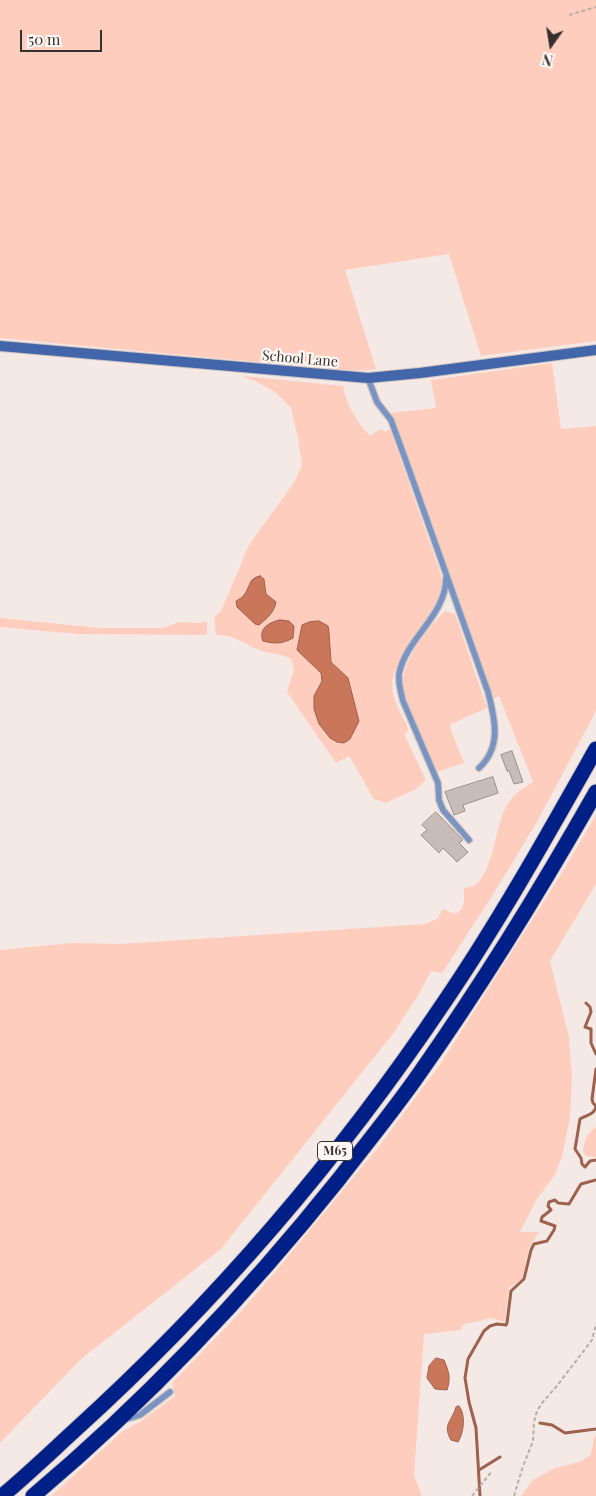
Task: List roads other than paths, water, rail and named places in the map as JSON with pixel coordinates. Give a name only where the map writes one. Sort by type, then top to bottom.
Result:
[{"type":"highway","name":"M65","points":[[2,1496],[132,1378],[182,1328],[228,1279],[346,1138],[446,1001],[512,895],[596,749]]},
{"type":"highway","name":"M65","points":[[33,1496],[114,1424],[207,1332],[309,1216],[372,1138],[418,1076],[510,938],[596,792]]},
{"type":"main road","name":"School Lane","points":[[0,346],[368,378],[410,375],[596,350]]},
{"type":"lane","points":[[368,378],[377,402],[390,420],[475,652],[496,722],[494,742],[488,761],[479,768]]},
{"type":"lane","points":[[446,574],[446,584],[439,607],[403,663],[399,675],[399,687],[403,701],[438,783],[439,800],[443,810],[469,840]]},
{"type":"lane","points":[[114,1424],[140,1415],[170,1392]]},
{"type":"waterway","points":[[586,1003],[590,1007],[591,1012],[585,1027],[591,1029],[591,1043],[596,1054]]},
{"type":"waterway","points":[[596,1069],[592,1099],[596,1106],[592,1113],[580,1119],[575,1149],[585,1167],[590,1161],[596,1160]]},
{"type":"waterway","points":[[480,1496],[476,1428],[465,1378],[468,1359],[484,1331],[490,1326],[497,1324],[506,1325],[511,1291],[524,1279],[534,1244],[547,1241],[554,1230],[555,1226],[541,1221],[542,1217],[551,1210],[548,1206],[549,1202],[555,1200],[558,1203],[569,1204],[581,1184],[596,1180]]},
{"type":"waterway","points":[[540,1423],[552,1425],[565,1433],[596,1429]]},
{"type":"waterway","points":[[479,1470],[500,1457]]}]
